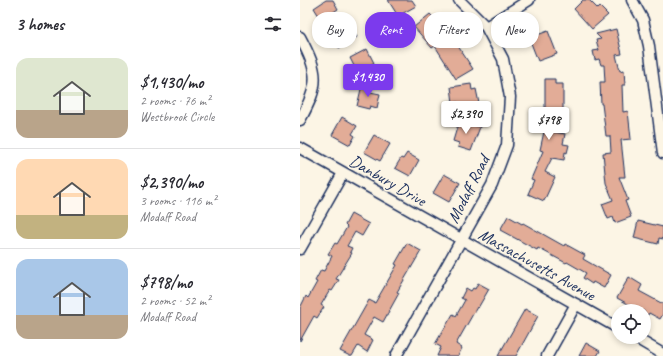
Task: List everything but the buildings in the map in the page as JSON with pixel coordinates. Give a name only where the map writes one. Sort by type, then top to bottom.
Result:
[{"type":"street","name":"Modaff Road","points":[[396,356],[492,185],[507,146],[510,97],[503,59],[486,27],[459,0]]},
{"type":"street","points":[[486,27],[529,0]]},
{"type":"street","points":[[632,0],[643,20],[649,46],[663,153]]},
{"type":"street","points":[[300,37],[312,58],[315,81],[310,103],[300,120]]},
{"type":"street","name":"Danbury Drive","points":[[300,148],[461,240]]},
{"type":"street","points":[[300,249],[343,173]]},
{"type":"street","name":"Massachusetts Avenue","points":[[461,240],[611,324]]},
{"type":"street","points":[[547,356],[576,304]]},
{"type":"street","points":[[646,344],[663,354]]}]
